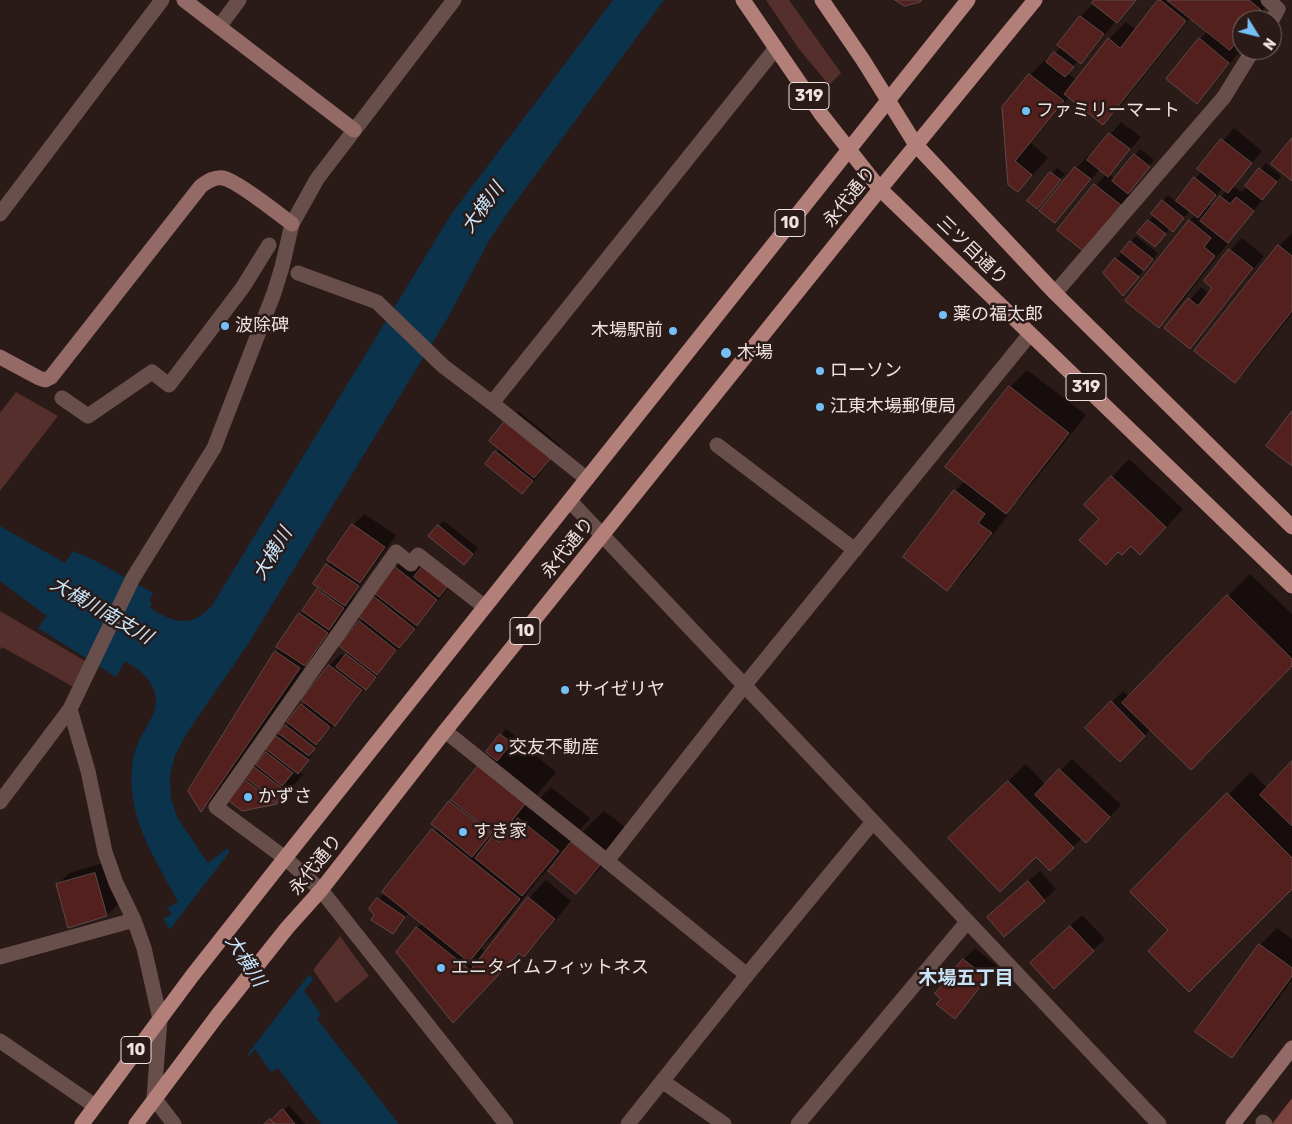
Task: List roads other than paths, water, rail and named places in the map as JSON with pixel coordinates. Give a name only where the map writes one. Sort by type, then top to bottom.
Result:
[{"type":"main road","name":"三ツ目通り","points":[[743,0],[821,114],[880,189],[1292,586]]},
{"type":"main road","name":"三ツ目通り","points":[[822,0],[916,145],[1055,294],[1292,527]]},
{"type":"main road","name":"永代通り","points":[[82,1124],[192,976],[285,858],[968,0]]},
{"type":"main road","name":"永代通り","points":[[136,1124],[217,1016],[287,928],[321,890],[602,535],[880,189],[1035,0]]},
{"type":"street","points":[[0,214],[162,0]]},
{"type":"street","points":[[184,0],[354,130]]},
{"type":"street","points":[[219,27],[239,0]]},
{"type":"street","points":[[0,802],[70,709],[133,578],[214,448],[274,293],[292,224],[317,179],[454,0]]},
{"type":"street","points":[[1268,0],[1277,10]]},
{"type":"street","points":[[492,403],[776,48]]},
{"type":"street","points":[[1055,294],[1224,97],[1247,60]]},
{"type":"street","points":[[0,357],[39,378],[45,380],[51,377],[201,186],[213,178],[224,178],[236,183],[292,224]]},
{"type":"street","points":[[62,398],[88,416],[152,372],[169,385],[243,287],[269,245]]},
{"type":"street","points":[[298,273],[377,302],[443,366],[587,479]]},
{"type":"street","points":[[607,861],[744,686],[1030,334]]},
{"type":"street","points":[[717,445],[855,550]]},
{"type":"street","points":[[570,501],[1159,1124]]},
{"type":"street","points":[[485,607],[418,556],[411,564],[396,552],[216,807],[285,858],[321,890],[506,1124]]},
{"type":"street","points":[[70,709],[88,771],[105,852],[144,948],[160,1019],[154,1098],[174,1124]]},
{"type":"street","points":[[445,731],[747,975]]},
{"type":"street","points":[[628,1124],[872,822]]},
{"type":"street","points":[[0,957],[134,920]]},
{"type":"street","points":[[798,1124],[967,922]]},
{"type":"street","points":[[0,1041],[95,1106]]},
{"type":"street","points":[[1233,1124],[1292,1048]]},
{"type":"street","points":[[662,1081],[724,1124]]},
{"type":"water","points":[[613,0],[664,0],[490,239],[447,319],[248,644],[187,733],[175,755],[170,776],[171,798],[177,817],[208,863],[227,848],[313,980],[304,991],[321,1014],[317,1019],[399,1124],[321,1124],[278,1068],[271,1072],[255,1049],[249,1056],[163,919],[172,914],[167,908],[178,902],[138,821],[134,807],[131,777],[135,751],[155,709],[155,693],[149,680],[138,669],[125,661],[116,677],[38,628],[47,616],[0,581],[0,526],[65,563],[73,551],[96,561],[153,593],[149,601],[152,603],[150,608],[167,617],[174,620],[188,621],[203,614],[211,607],[452,213]]},
{"type":"place","name":"ファミリーマート","points":[[1026,111]]},
{"type":"place","name":"薬の福太郎","points":[[943,315]]},
{"type":"place","name":"波除碑","points":[[225,326]]},
{"type":"place","name":"木場駅前","points":[[673,331]]},
{"type":"place","name":"木場","points":[[726,353]]},
{"type":"place","name":"ローソン","points":[[820,371]]},
{"type":"place","name":"江東木場郵便局","points":[[820,407]]},
{"type":"place","name":"サイゼリヤ","points":[[565,690]]},
{"type":"place","name":"交友不動産","points":[[499,748]]},
{"type":"place","name":"かずさ","points":[[248,797]]},
{"type":"place","name":"すき家","points":[[463,832]]},
{"type":"place","name":"エニタイムフィットネス","points":[[441,968]]},
{"type":"district","name":"木場五丁目","points":[[966,979]]},
{"type":"water label","name":"大横川","points":[[483,208]]},
{"type":"water label","name":"大横川","points":[[273,554]]},
{"type":"water label","name":"大横川南支川","points":[[101,611]]},
{"type":"water label","name":"大横川","points":[[245,961]]}]
